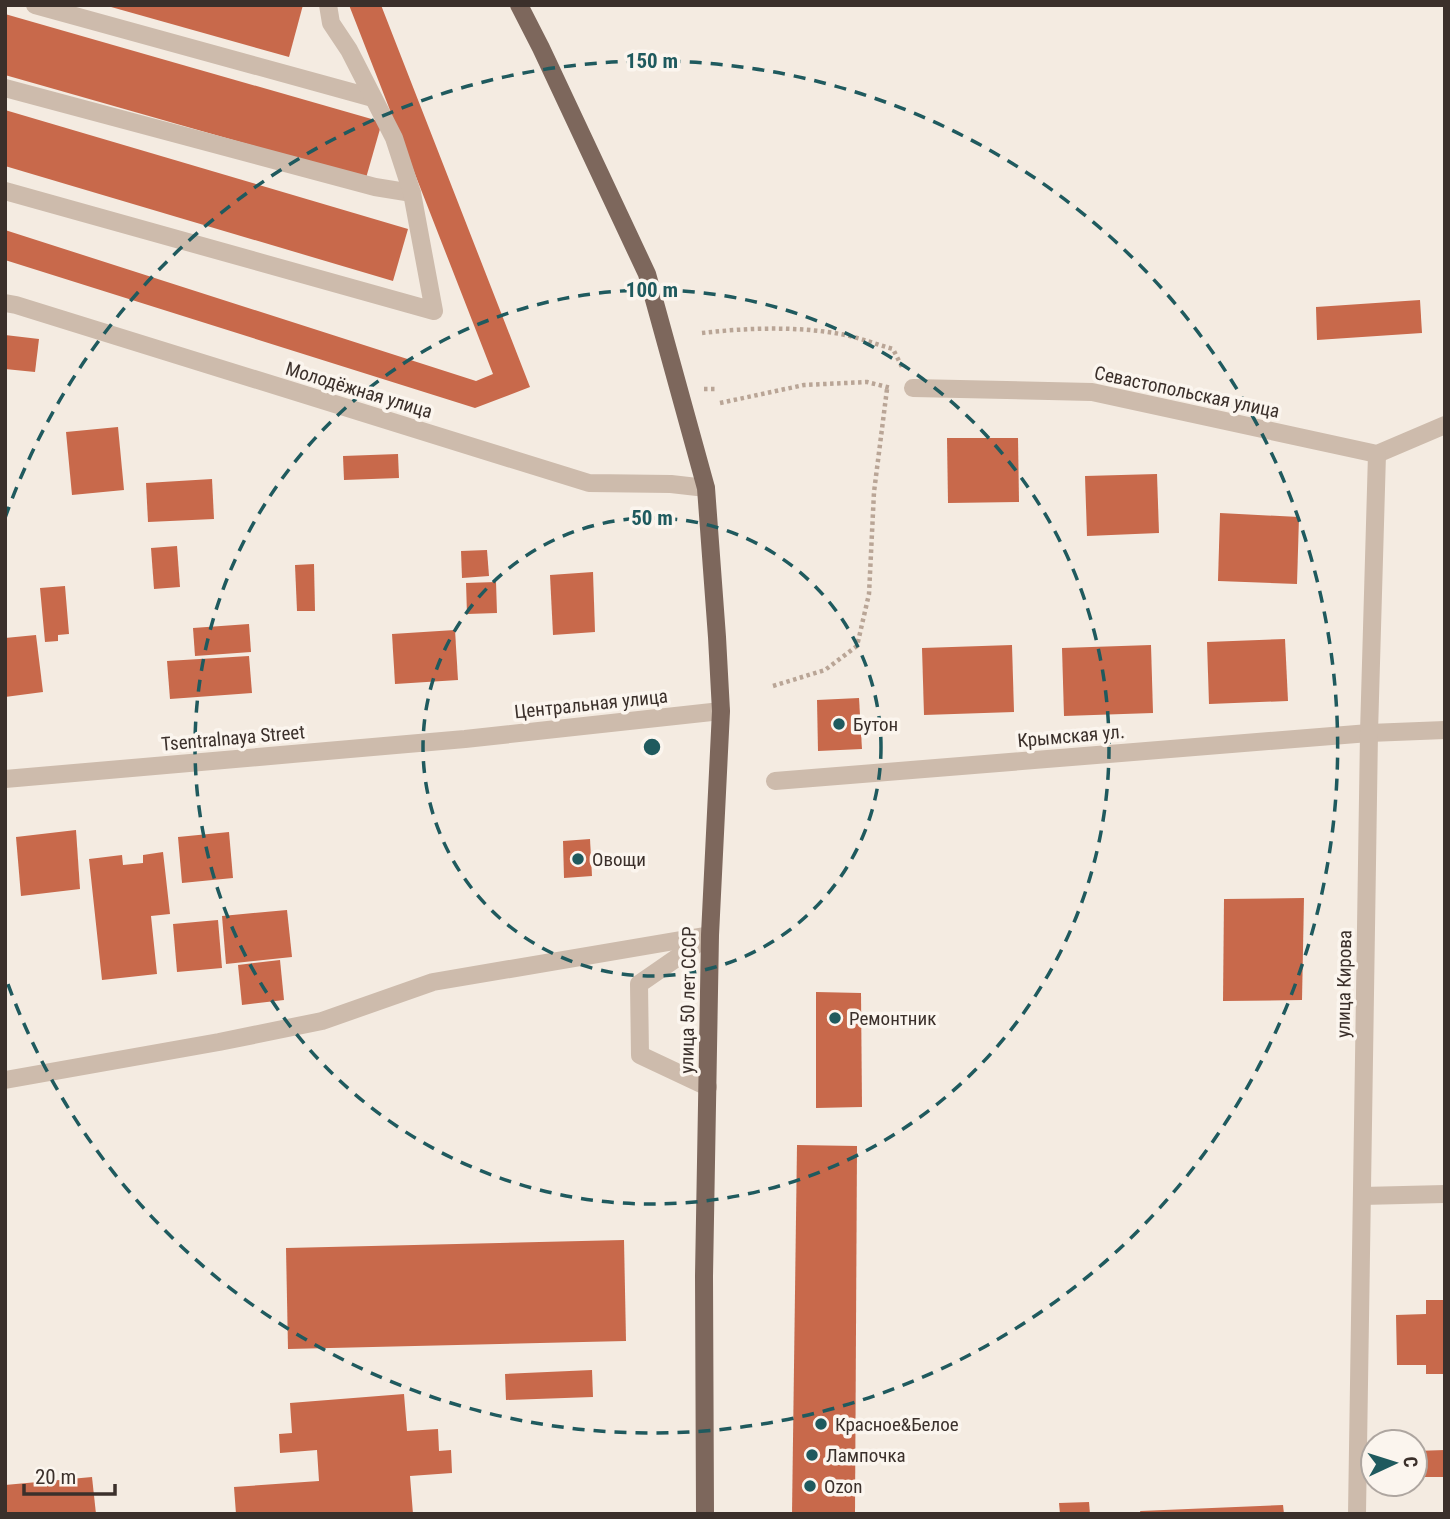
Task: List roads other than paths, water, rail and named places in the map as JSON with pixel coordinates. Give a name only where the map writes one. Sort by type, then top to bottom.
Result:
[{"type":"main road","name":"улица 50 лет СССР","points":[[519,5],[647,274],[706,488],[721,711],[710,935],[704,1276],[705,1514]]},
{"type":"street","points":[[35,5],[373,98]]},
{"type":"street","points":[[5,191],[434,311],[412,193],[394,138],[349,50],[331,23],[328,5]]},
{"type":"street","points":[[5,88],[375,187],[412,193]]},
{"type":"street","name":"Молодёжная улица","points":[[5,303],[589,484],[671,484],[706,488]]},
{"type":"street","name":"Севастопольская улица","points":[[913,388],[1092,392],[1377,454]]},
{"type":"street","points":[[1377,454],[1445,425]]},
{"type":"street","name":"улица Кирова","points":[[1357,1514],[1369,733],[1377,454]]},
{"type":"street","name":"Центральная улица","points":[[5,779],[465,739],[721,711]]},
{"type":"street","name":"Крымская ул.","points":[[775,781],[1369,733],[1445,730]]},
{"type":"street","points":[[5,1080],[322,1021],[433,982],[710,935]]},
{"type":"street","points":[[708,1087],[640,1055],[639,984],[710,935]]},
{"type":"street","points":[[1362,1196],[1445,1194]]},
{"type":"place","name":"Бутон","points":[[839,724]]},
{"type":"place","name":"Овощи","points":[[578,859]]},
{"type":"place","name":"Ремонтник","points":[[835,1018]]},
{"type":"place","name":"Красное&Белое","points":[[821,1424]]},
{"type":"place","name":"Лампочка","points":[[812,1455]]},
{"type":"place","name":"Ozon","points":[[810,1486]]}]
